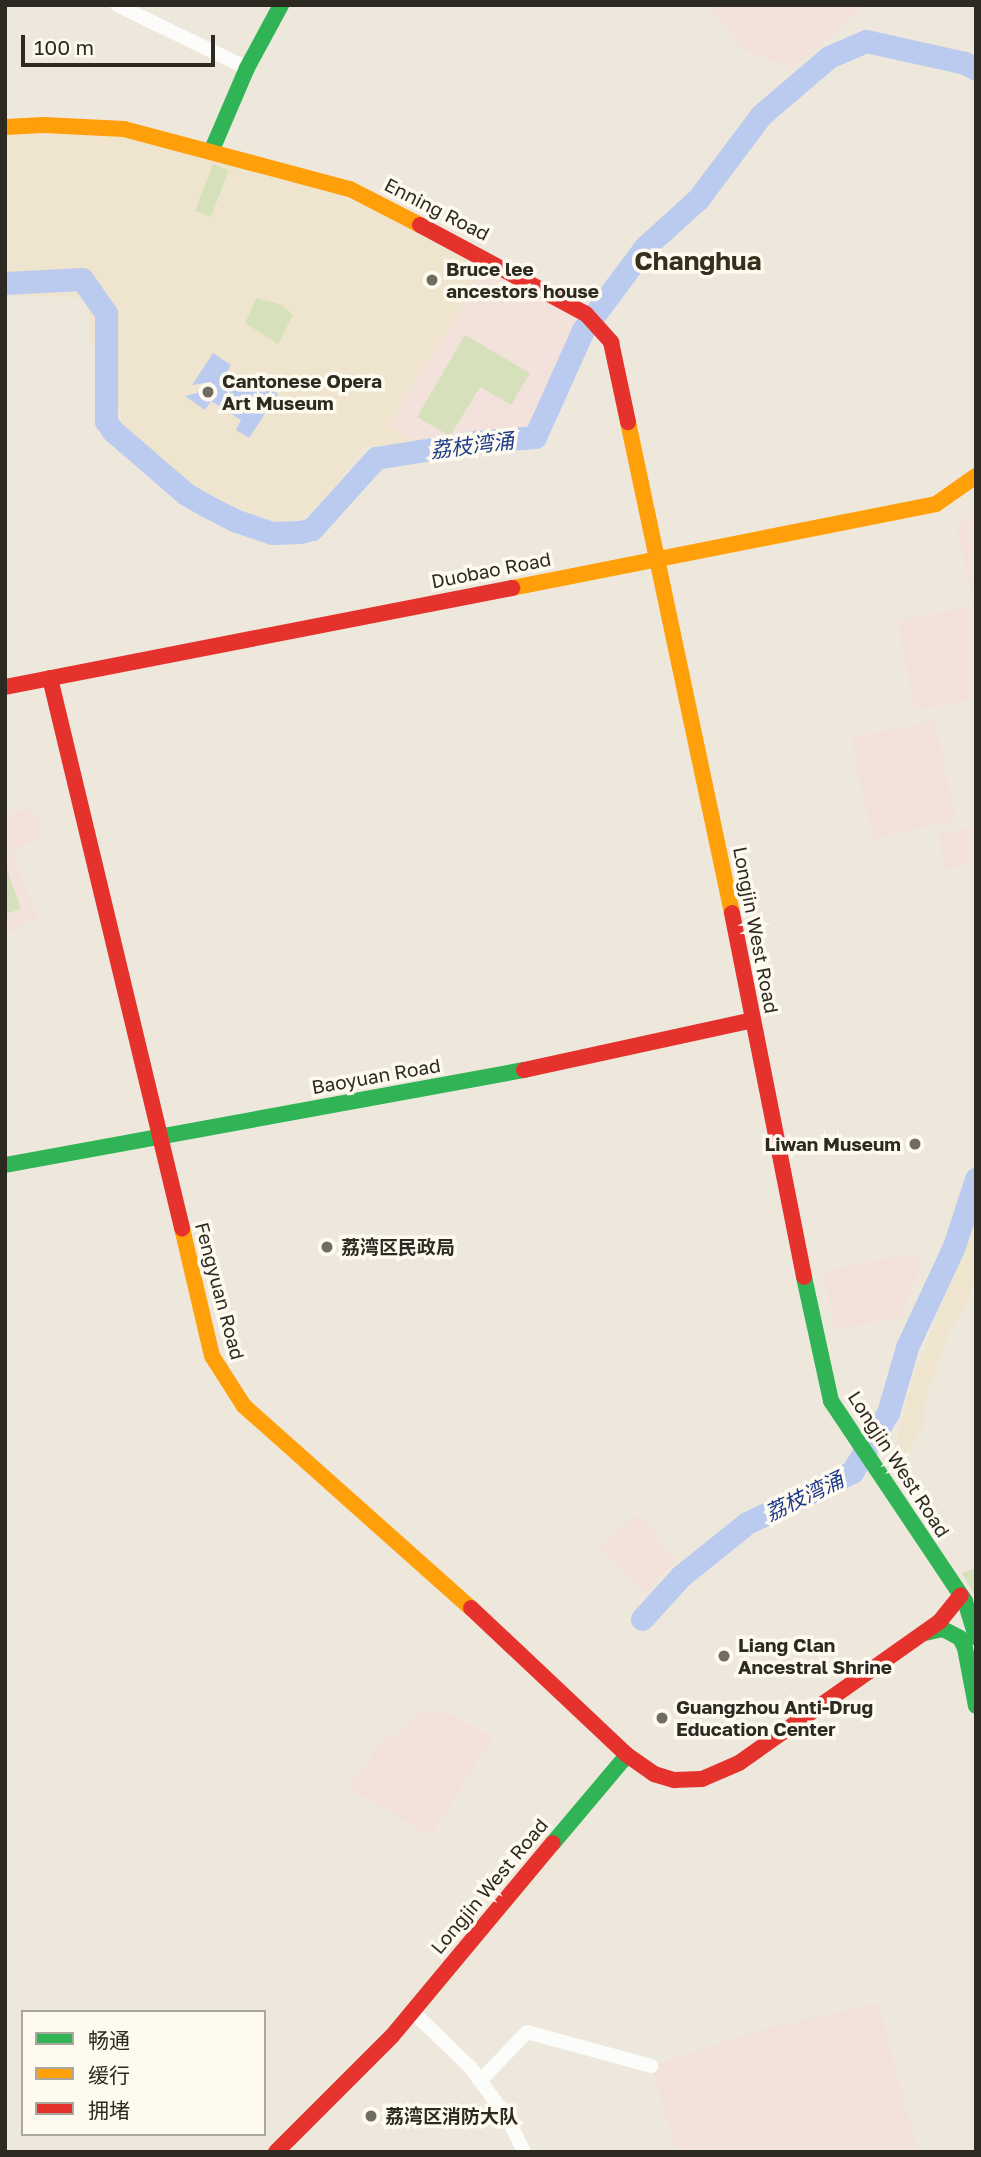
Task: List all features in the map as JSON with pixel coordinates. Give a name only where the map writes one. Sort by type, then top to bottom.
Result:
[{"type":"street","points":[[117,5],[247,68]]},
{"type":"street","points":[[211,152],[247,68],[281,5]]},
{"type":"street","name":"Enning Road","points":[[5,127],[44,125],[124,130],[359,192],[528,279],[591,319],[611,342],[616,359],[657,559]]},
{"type":"street","name":"Duobao Road","points":[[5,687],[923,507],[950,497],[976,476]]},
{"type":"street","name":"Longjin West Road","points":[[657,559],[753,1020],[817,1348],[831,1401],[950,1579],[970,1643],[976,1706]]},
{"type":"street","name":"Fengyuan Road","points":[[50,678],[212,1356],[244,1406],[302,1461],[456,1594],[627,1755]]},
{"type":"street","name":"Baoyuan Road","points":[[5,1165],[159,1135],[478,1080],[753,1020]]},
{"type":"street","points":[[627,1755],[654,1774],[674,1780],[702,1779],[723,1772],[940,1621],[958,1600]]},
{"type":"street","points":[[920,1634],[943,1629],[970,1643]]},
{"type":"street","name":"Longjin West Road","points":[[276,2152],[392,2036],[627,1755]]},
{"type":"street","points":[[412,2011],[480,2081],[507,2117],[524,2152]]},
{"type":"street","points":[[480,2081],[527,2032],[651,2066]]},
{"type":"shaded area","points":[[705,5],[867,5],[793,68],[747,52]]},
{"type":"shaded area","points":[[113,132],[323,189],[367,206],[487,265],[390,424],[417,447],[366,445],[325,500],[300,519],[271,523],[198,490],[123,426],[115,390],[117,343],[90,345],[89,307],[83,298],[5,295],[5,134]]},
{"type":"shaded area","points":[[487,265],[581,316],[531,432],[417,447],[390,425]]},
{"type":"shaded area","points":[[976,510],[976,699],[915,710],[897,620],[973,606],[956,525]]},
{"type":"shaded area","points":[[935,720],[956,821],[872,839],[851,738]]},
{"type":"shaded area","points":[[32,808],[45,835],[12,852],[38,917],[5,936],[5,816]]},
{"type":"shaded area","points":[[976,827],[976,863],[945,869],[938,834]]},
{"type":"shaded area","points":[[976,1217],[976,1272],[969,1299],[945,1341],[924,1404],[924,1426],[906,1454],[898,1443],[898,1432],[915,1372]]},
{"type":"shaded area","points":[[909,1254],[924,1259],[901,1318],[834,1329],[823,1272]]},
{"type":"shaded area","points":[[638,1514],[676,1560],[646,1593],[600,1547]]},
{"type":"shaded area","points":[[424,1712],[445,1712],[493,1737],[431,1836],[347,1787],[382,1743]]},
{"type":"shaded area","points":[[878,2003],[918,2152],[677,2152],[651,2066],[768,2028]]},
{"type":"green space","points":[[213,164],[229,170],[211,217],[195,211]]},
{"type":"green space","points":[[256,298],[282,305],[293,315],[278,344],[245,323]]},
{"type":"green space","points":[[465,335],[530,373],[511,405],[480,387],[450,436],[417,417]]},
{"type":"green space","points":[[5,864],[21,909],[5,914]]},
{"type":"green space","points":[[976,1568],[976,1598],[962,1573]]},
{"type":"water","points":[[213,353],[231,365],[226,374],[248,388],[254,379],[278,394],[249,438],[236,430],[241,420],[211,401],[205,410],[185,396],[213,389],[212,382],[192,385]]},
{"type":"waterway","name":"荔枝湾涌","points":[[5,283],[82,279],[106,313],[106,421],[113,431],[186,494],[205,505],[234,520],[272,533],[300,532],[312,529],[376,458],[475,442],[535,437],[583,330],[645,247],[698,199],[761,115],[829,57],[866,41],[965,63],[976,69]]},
{"type":"waterway","name":"荔枝湾涌","points":[[642,1619],[681,1576],[747,1523],[852,1472],[888,1413],[907,1347],[954,1246],[976,1179]]},
{"type":"traffic: fast","points":[[211,152],[247,68],[281,5]]},
{"type":"traffic: fast","points":[[5,1165],[524,1070]]},
{"type":"traffic: fast","points":[[804,1277],[831,1401],[965,1601],[976,1637]]},
{"type":"traffic: fast","points":[[925,1633],[943,1629],[960,1638],[965,1648],[976,1706]]},
{"type":"traffic: fast","points":[[553,1843],[627,1755]]},
{"type":"traffic: slow","points":[[5,127],[44,125],[124,129],[350,189],[420,225]]},
{"type":"traffic: slow","points":[[628,422],[732,913]]},
{"type":"traffic: slow","points":[[512,588],[936,504],[976,476]]},
{"type":"traffic: slow","points":[[182,1228],[212,1356],[244,1406],[471,1608]]},
{"type":"traffic: jam","points":[[420,225],[586,314],[611,342],[628,422]]},
{"type":"traffic: jam","points":[[5,687],[512,588]]},
{"type":"traffic: jam","points":[[50,678],[182,1228]]},
{"type":"traffic: jam","points":[[732,913],[804,1277]]},
{"type":"traffic: jam","points":[[524,1070],[753,1020]]},
{"type":"traffic: jam","points":[[471,1608],[627,1755],[654,1774],[674,1780],[702,1779],[739,1763],[940,1621],[961,1595]]},
{"type":"traffic: jam","points":[[276,2152],[392,2036],[553,1843]]},
{"type":"place","name":"Bruce lee ancestors house","points":[[432,280]]},
{"type":"place","name":"Cantonese Opera Art Museum","points":[[208,392]]},
{"type":"place","name":"Liwan Museum","points":[[915,1144]]},
{"type":"place","name":"荔湾区民政局","points":[[327,1247]]},
{"type":"place","name":"Liang Clan Ancestral Shrine","points":[[724,1656]]},
{"type":"place","name":"Guangzhou Anti-Drug Education Center","points":[[662,1718]]},
{"type":"place","name":"荔湾区消防大队","points":[[371,2116]]},
{"type":"district","name":"Changhua","points":[[698,261]]}]
